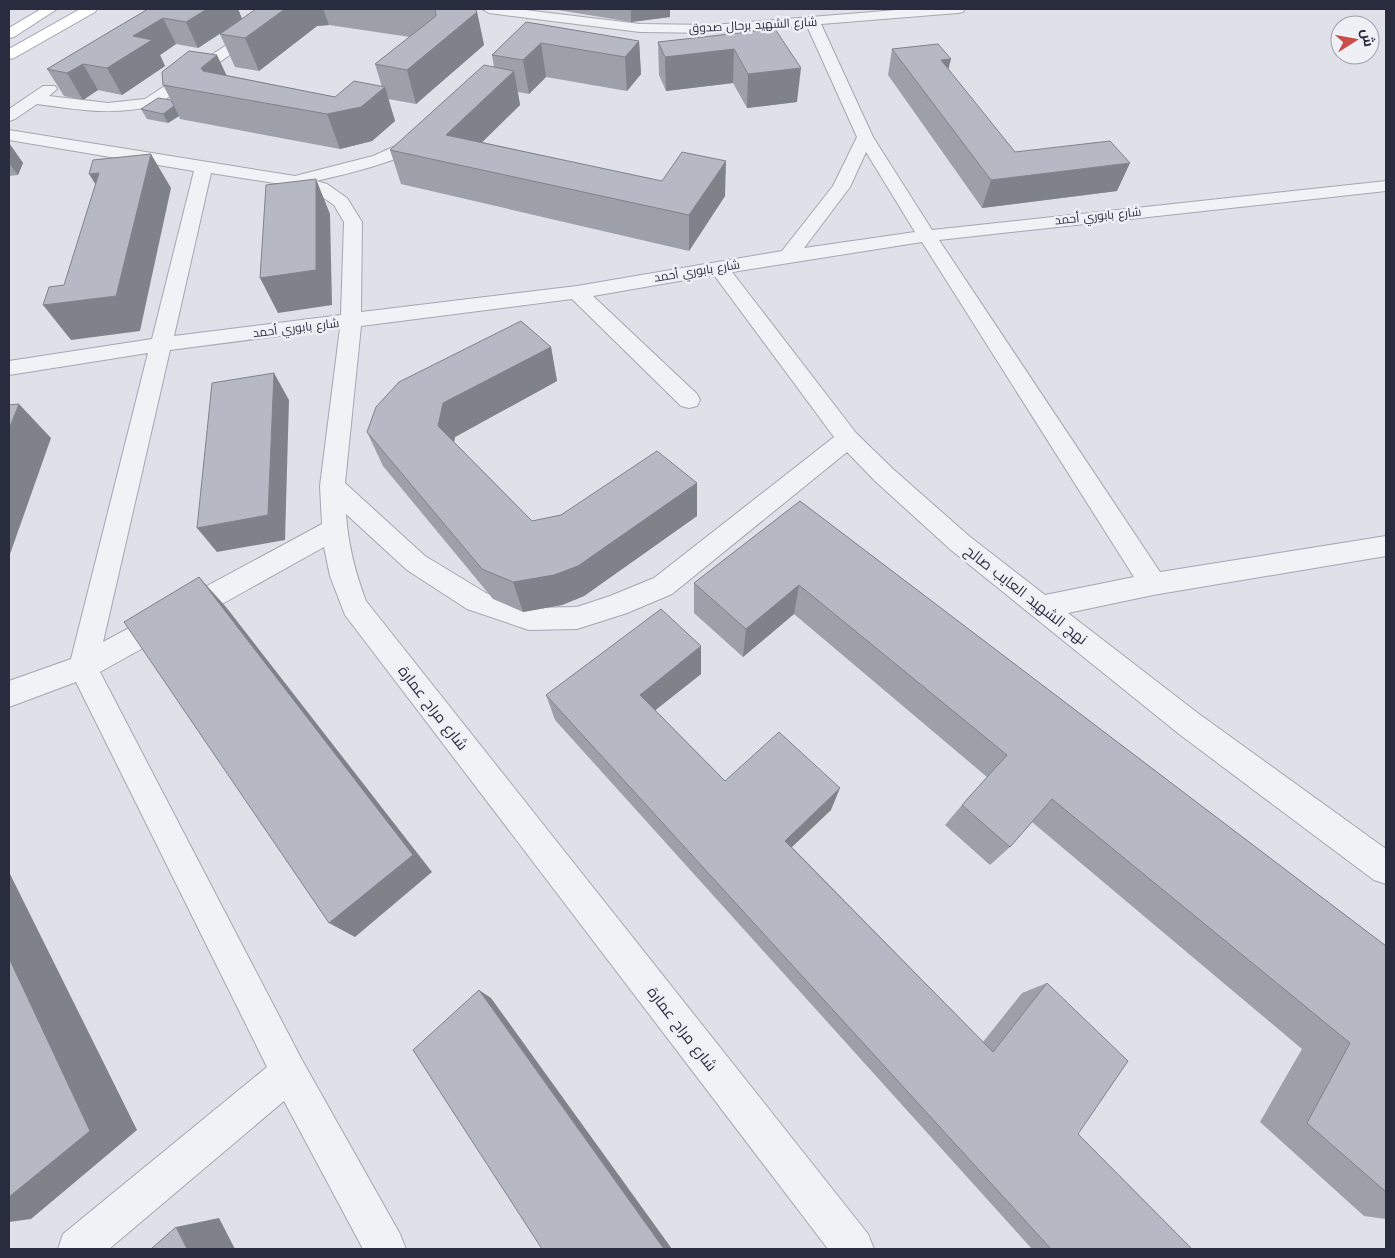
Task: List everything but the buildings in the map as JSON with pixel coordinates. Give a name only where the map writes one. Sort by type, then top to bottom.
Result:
[{"type":"main road","points":[[9,34],[31,15],[50,9]]},
{"type":"main road","points":[[9,55],[90,9]]},
{"type":"street","points":[[34,99],[88,106],[133,108],[151,102],[290,9]]},
{"type":"street","name":"شارع الشهيد برحال صدوق","points":[[489,9],[640,28],[713,29],[958,9]]},
{"type":"street","points":[[545,32],[560,19]]},
{"type":"street","points":[[813,22],[865,137],[927,236],[1153,584]]},
{"type":"street","points":[[9,116],[58,82]]},
{"type":"street","points":[[294,181],[405,151],[426,139],[441,126]]},
{"type":"street","name":"شارع مراح عمارة","points":[[9,135],[294,181],[321,188],[342,202],[353,222],[351,321],[332,486],[335,529],[343,576],[355,607],[852,1249]]},
{"type":"street","points":[[788,256],[841,187],[865,137]]},
{"type":"street","points":[[204,167],[83,667],[289,1073],[385,1249]]},
{"type":"street","name":"شارع بابوري أحمد","points":[[9,368],[162,344],[577,292],[788,256],[927,236],[1386,186]]},
{"type":"street","name":"نهج الشهيد العايب صالح","points":[[720,268],[848,439],[884,475],[960,543],[1190,724],[1386,868]]},
{"type":"street","points":[[577,292],[689,400]]},
{"type":"street","points":[[332,486],[416,563],[477,601],[529,619],[577,618],[663,586],[848,439]]},
{"type":"street","points":[[9,694],[83,667],[335,529]]},
{"type":"street","points":[[1041,607],[1153,584],[1386,546]]},
{"type":"street","points":[[78,1249],[289,1073]]}]
